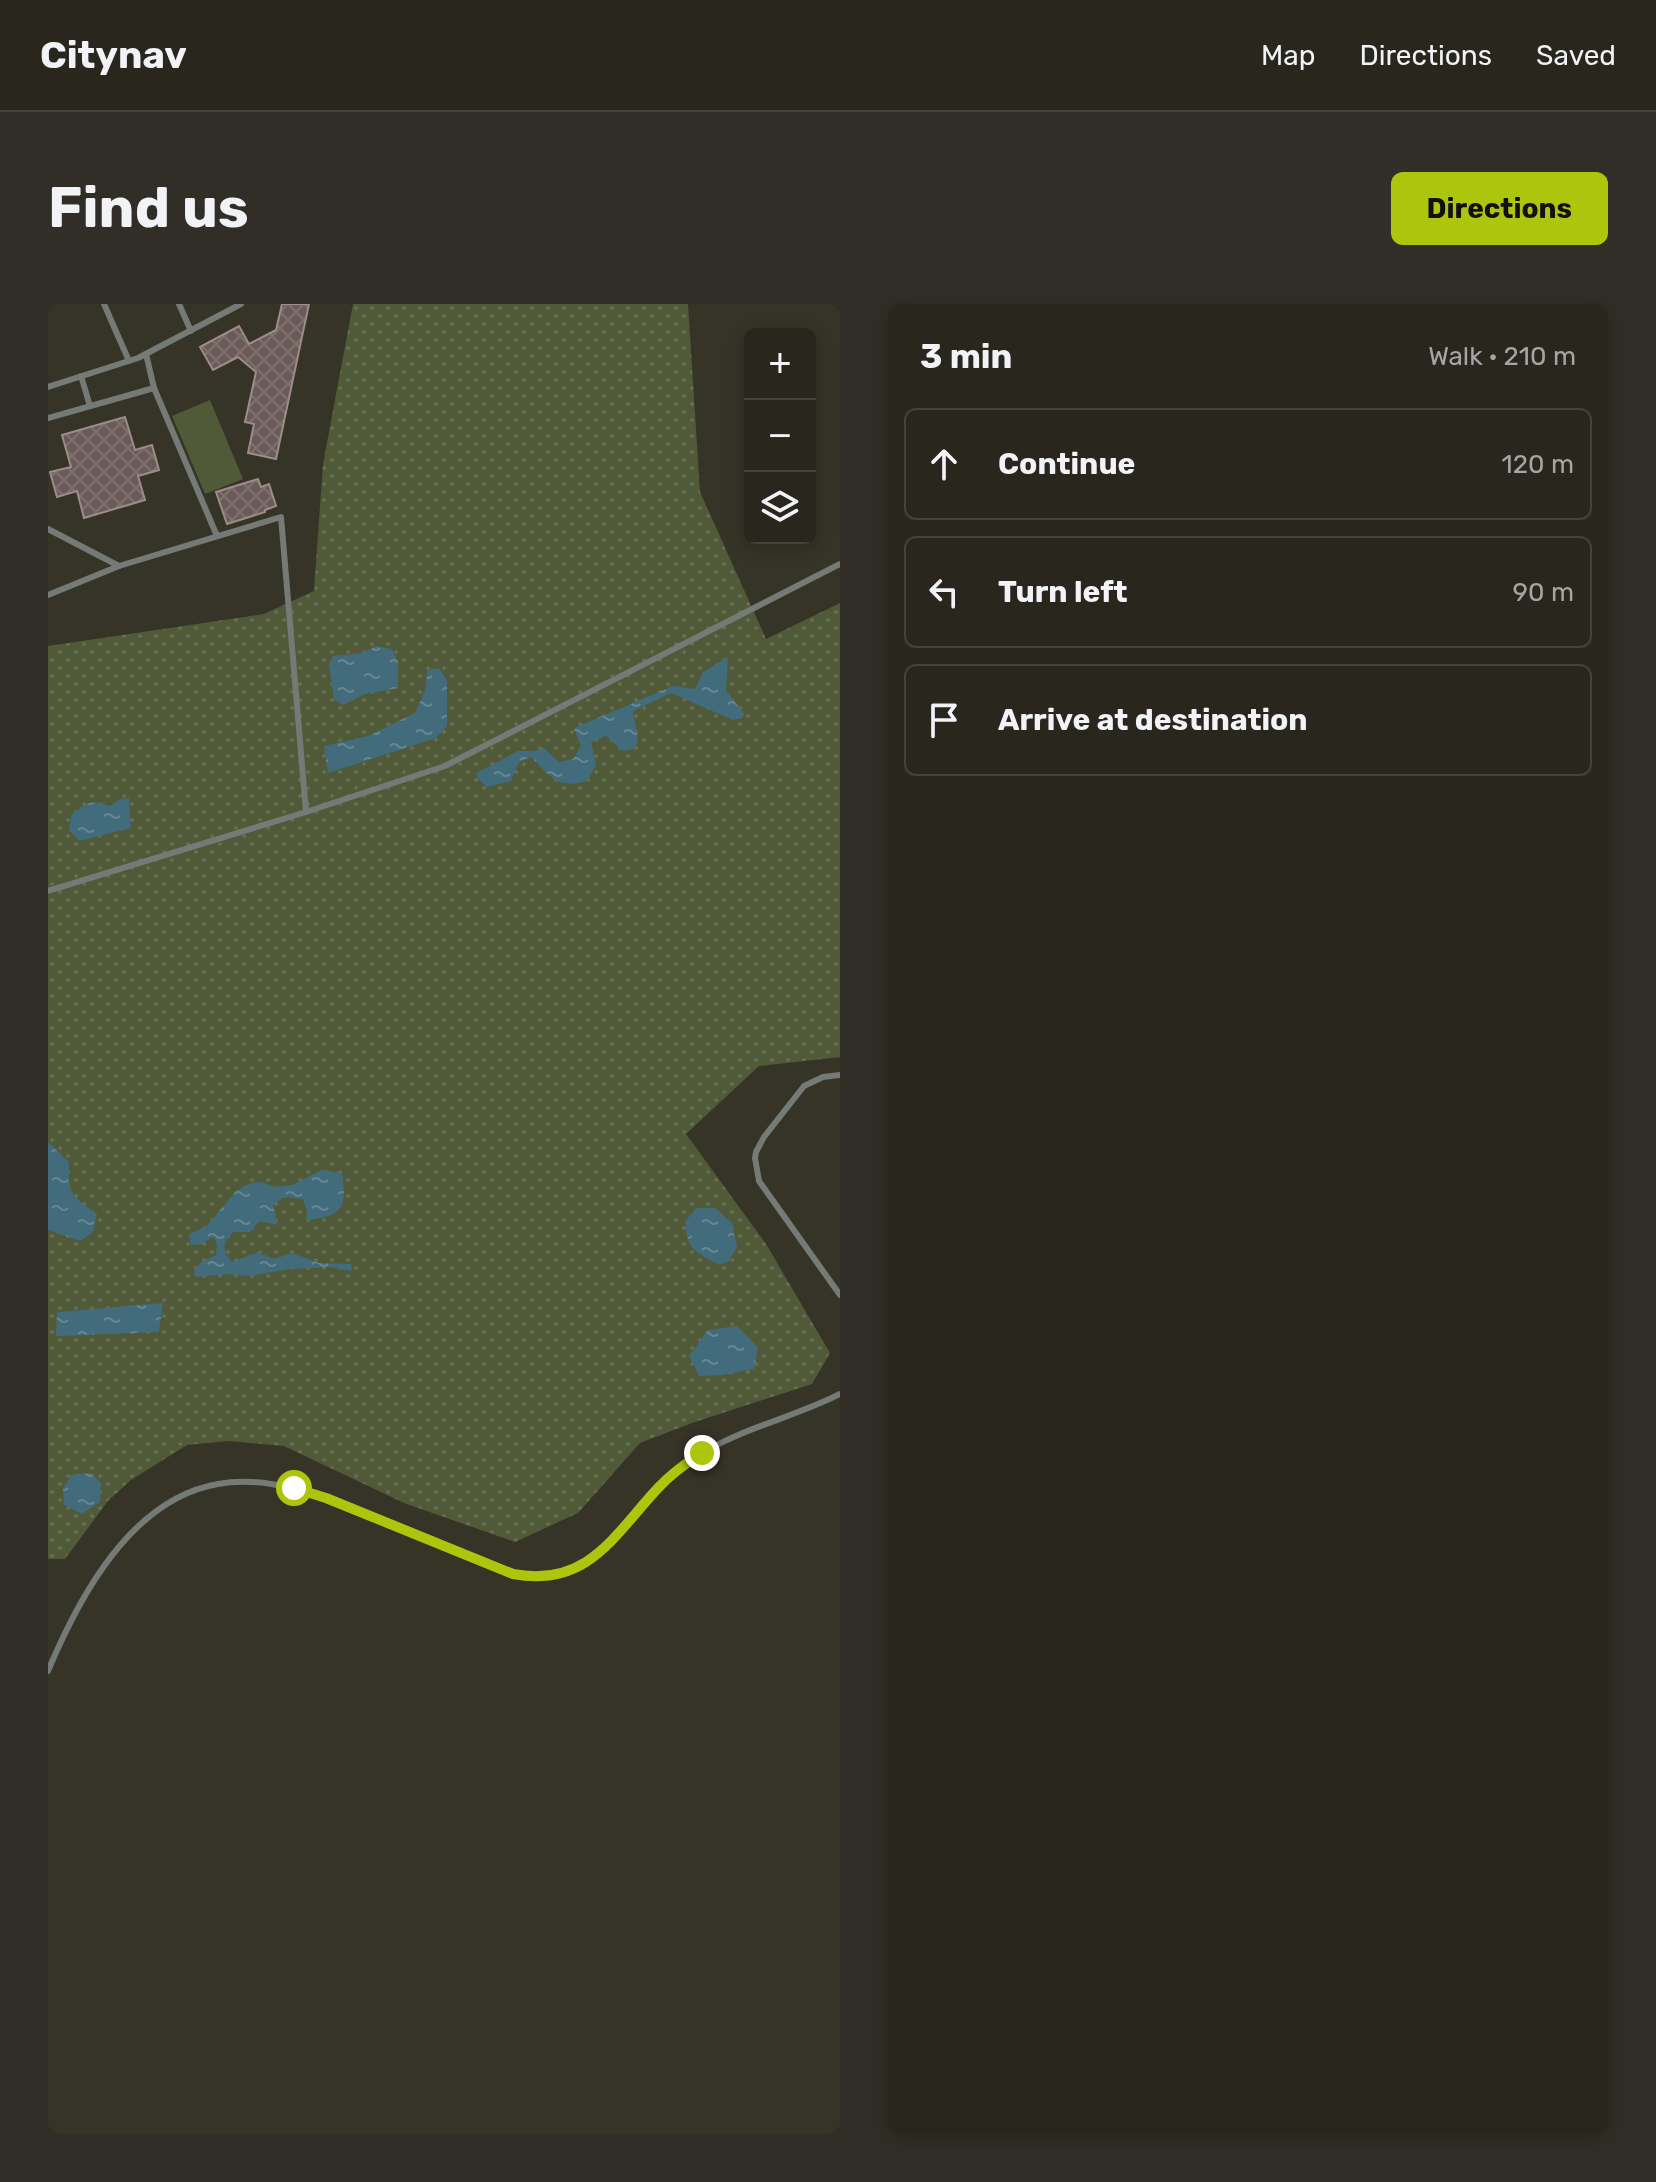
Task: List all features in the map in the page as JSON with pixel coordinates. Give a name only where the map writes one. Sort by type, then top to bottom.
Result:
[{"type":"lane","points":[[104,304],[129,361]]},
{"type":"lane","points":[[179,304],[191,331]]},
{"type":"lane","points":[[48,387],[146,354],[241,304]]},
{"type":"lane","points":[[146,354],[154,388],[217,536]]},
{"type":"lane","points":[[81,376],[90,406]]},
{"type":"lane","points":[[48,418],[154,388]]},
{"type":"lane","points":[[48,595],[119,566],[281,517],[306,812]]},
{"type":"lane","points":[[48,529],[119,566]]},
{"type":"lane","points":[[48,891],[445,766],[840,564]]},
{"type":"lane","points":[[840,1075],[823,1077],[804,1086],[764,1137],[755,1158],[759,1181],[840,1295]]},
{"type":"lane","points":[[48,1671],[64,1632],[108,1560],[151,1516],[191,1492],[217,1484],[245,1482],[294,1488],[338,1502],[513,1574],[529,1577],[563,1574],[593,1557],[623,1530],[686,1463],[719,1443],[840,1394]]},
{"type":"green space","points":[[353,304],[688,304],[700,492],[766,639],[840,603],[840,1057],[759,1066],[686,1134],[766,1244],[830,1353],[812,1384],[640,1443],[578,1513],[515,1542],[404,1503],[284,1446],[228,1441],[187,1445],[131,1480],[108,1501],[65,1559],[48,1559],[48,646],[264,614],[314,591],[323,464]]},
{"type":"green space","points":[[210,400],[243,479],[205,494],[172,416]]},
{"type":"water","points":[[377,646],[392,649],[398,662],[398,688],[365,694],[343,705],[334,699],[329,665],[333,656],[362,653]]},
{"type":"water","points":[[728,657],[726,690],[744,714],[742,718],[733,720],[671,693],[633,711],[638,741],[634,749],[623,751],[606,736],[591,742],[596,765],[587,781],[569,784],[555,780],[531,757],[519,762],[511,781],[487,787],[477,778],[476,773],[518,751],[544,748],[559,762],[573,759],[581,746],[574,728],[673,686],[695,689],[703,672]]},
{"type":"water","points":[[439,668],[447,680],[447,726],[436,738],[328,773],[324,746],[368,736],[415,713],[426,688],[427,670]]},
{"type":"water","points":[[129,798],[131,828],[79,841],[69,830],[71,815],[89,803],[110,806],[120,799]]},
{"type":"water","points":[[48,1142],[69,1162],[69,1181],[73,1193],[97,1214],[93,1232],[80,1241],[48,1230]]},
{"type":"water","points":[[321,1170],[342,1173],[343,1203],[335,1213],[306,1220],[303,1199],[284,1197],[273,1205],[278,1225],[259,1221],[250,1232],[233,1232],[225,1243],[225,1250],[232,1262],[258,1252],[274,1259],[292,1253],[319,1263],[351,1264],[352,1271],[329,1267],[249,1276],[195,1277],[194,1271],[201,1262],[216,1255],[217,1246],[214,1236],[202,1244],[191,1245],[189,1234],[207,1226],[236,1191],[251,1183],[262,1182],[274,1187],[292,1185]]},
{"type":"water","points":[[696,1208],[715,1208],[732,1223],[737,1247],[728,1262],[719,1265],[691,1245],[685,1222]]},
{"type":"water","points":[[163,1303],[159,1332],[56,1336],[57,1312]]},
{"type":"water","points":[[737,1326],[758,1347],[754,1369],[699,1376],[689,1356],[708,1330]]},
{"type":"water","points":[[91,1473],[101,1483],[100,1502],[82,1514],[64,1505],[63,1489],[71,1475]]},
{"type":"building","points":[[282,304],[309,304],[276,459],[248,453],[254,424],[245,422],[256,372],[238,357],[213,370],[200,347],[239,326],[249,344],[276,330]]},
{"type":"building","points":[[125,417],[135,450],[152,445],[159,470],[138,476],[145,500],[84,518],[77,491],[57,497],[50,472],[71,467],[62,435]]},
{"type":"building","points":[[258,479],[261,487],[269,484],[276,506],[227,524],[216,492]]},
{"type":"route","points":[[294,1488],[363,1512],[513,1574],[549,1576],[577,1568],[593,1557],[623,1530],[659,1487],[702,1453]]}]
